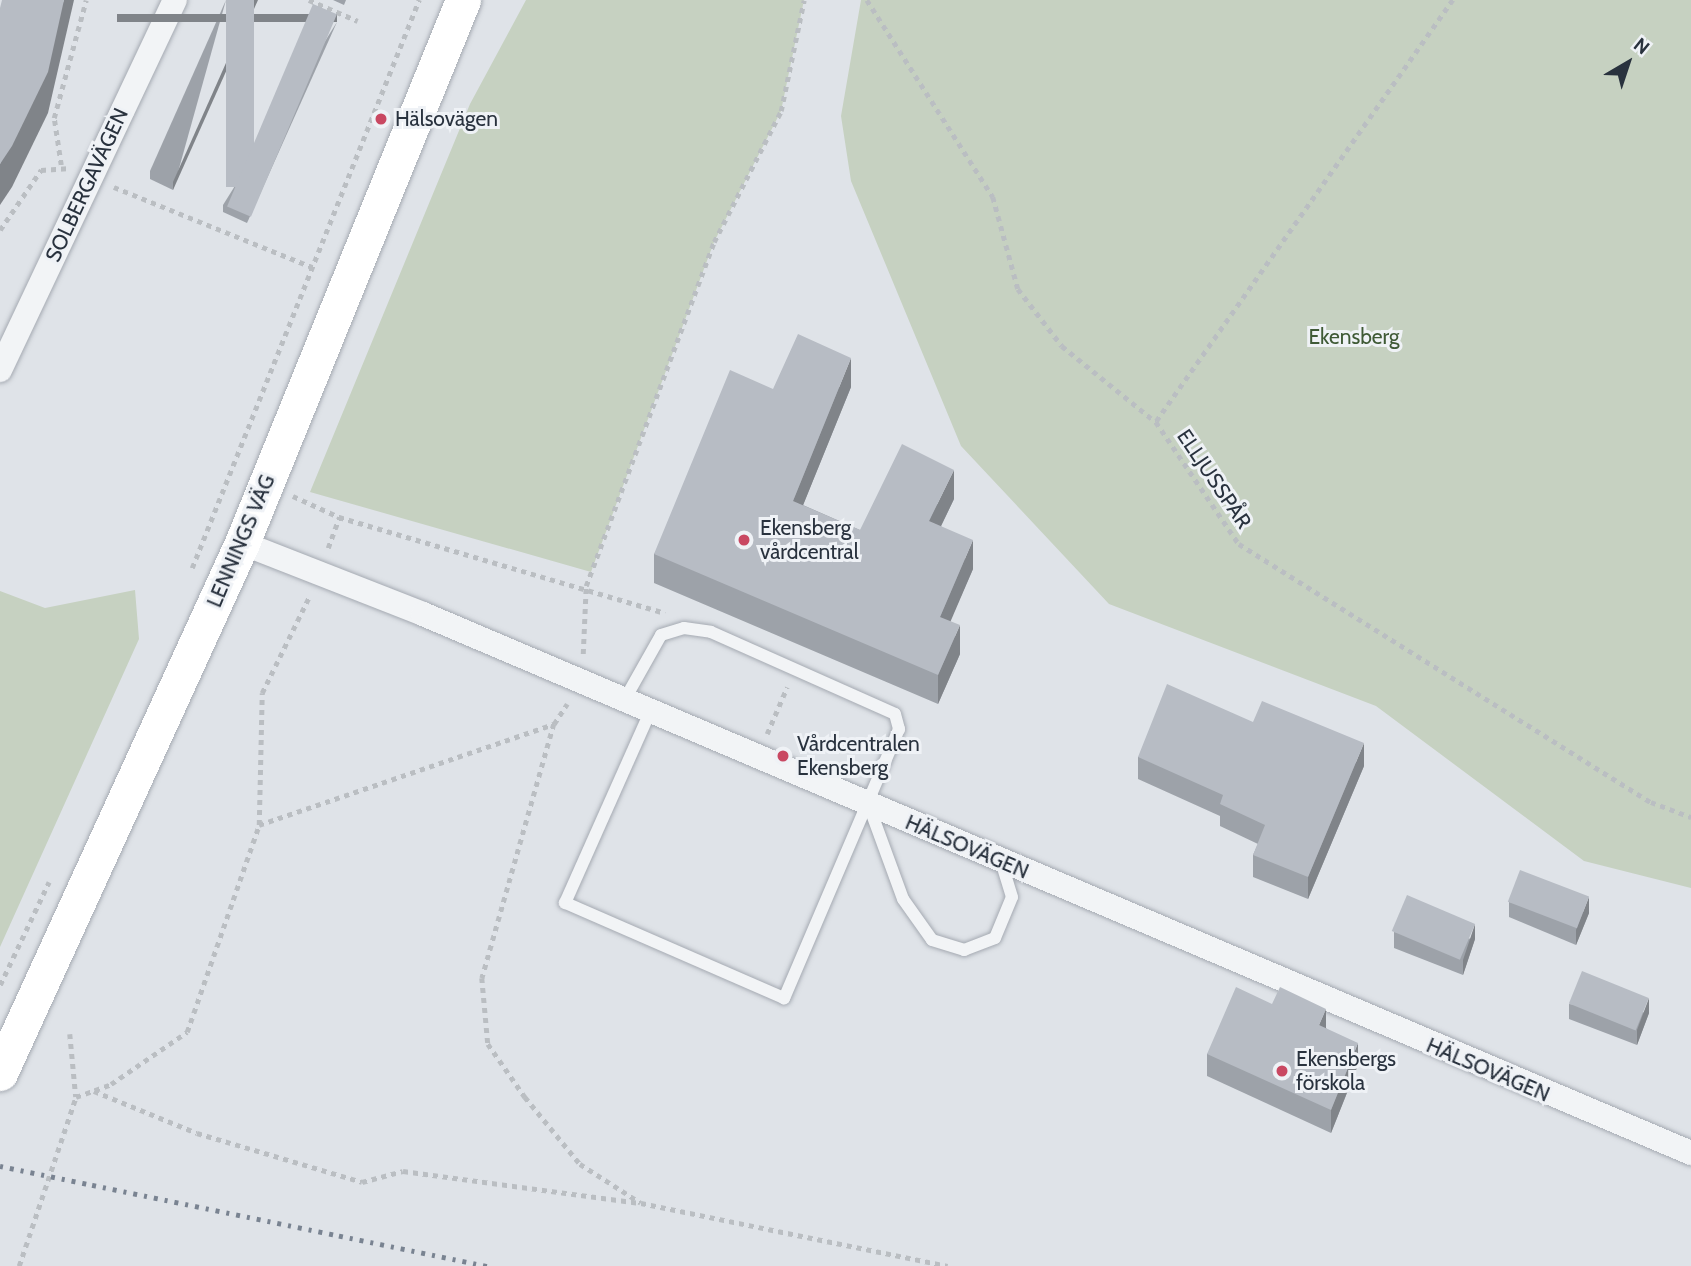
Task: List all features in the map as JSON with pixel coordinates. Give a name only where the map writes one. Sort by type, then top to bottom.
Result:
[{"type":"main road","name":"LENNINGS VÄG","points":[[0,1073],[242,543],[463,0]]},
{"type":"street","name":"SOLBERGAVÄGEN","points":[[0,370],[175,0]]},
{"type":"street","name":"HÄLSOVÄGEN","points":[[242,543],[625,699],[1691,1153]]},
{"type":"lane","points":[[625,699],[661,635],[684,628],[711,632],[796,667],[895,714],[899,729],[869,805],[784,998],[565,903],[651,710]]},
{"type":"lane","points":[[869,805],[902,899],[932,940],[964,950],[995,938],[1013,897],[1001,861]]},
{"type":"path","points":[[61,165],[54,118],[86,0]]},
{"type":"path","points":[[309,0],[358,21]]},
{"type":"path","points":[[190,574],[419,0]]},
{"type":"path","points":[[641,1203],[580,1164],[488,1044],[482,978],[554,724],[581,681],[586,586],[713,242],[781,111],[804,0]]},
{"type":"path","points":[[867,0],[993,197],[1018,289],[1062,346],[1156,422]]},
{"type":"path","name":"ELLJUSSPÅR","points":[[1453,0],[1156,422],[1239,544],[1651,802],[1691,817]]},
{"type":"path","points":[[0,230],[41,170],[61,165],[312,267]]},
{"type":"path","points":[[230,472],[266,484],[339,517],[586,586],[711,632]]},
{"type":"path","points":[[76,1097],[93,1091],[187,1032],[259,825],[262,693],[319,575],[339,517]]},
{"type":"path","points":[[762,747],[796,667]]},
{"type":"path","points":[[259,825],[554,724]]},
{"type":"path","points":[[0,985],[53,873]]},
{"type":"path","points":[[19,1266],[76,1097],[71,1034]]},
{"type":"path","points":[[93,1091],[197,1133],[362,1182],[403,1171],[641,1203],[948,1266]]},
{"type":"green space","points":[[526,0],[804,0],[781,111],[714,242],[591,572],[310,492],[470,104]]},
{"type":"green space","name":"Ekensberg","points":[[861,0],[1691,0],[1691,888],[1584,861],[1376,706],[1109,604],[961,446],[851,181],[841,116]]},
{"type":"green space","points":[[135,590],[139,639],[0,947],[0,591],[45,608]]},
{"type":"building","points":[[2,0],[64,0],[48,72],[12,146],[0,164],[0,8]]},
{"type":"building","points":[[226,0],[254,0],[254,187],[226,187]]},
{"type":"building","points":[[313,4],[337,14],[251,217],[227,207]]},
{"type":"building","name":"Ekensberg vårdcentral","points":[[798,334],[851,358],[793,501],[860,530],[902,444],[954,470],[929,521],[973,540],[940,617],[960,625],[938,675],[654,554],[730,370],[773,389]]},
{"type":"building","points":[[1167,684],[1253,722],[1262,701],[1364,743],[1308,877],[1253,855],[1265,825],[1220,804],[1223,795],[1138,757]]},
{"type":"building","points":[[1520,870],[1589,897],[1577,928],[1508,902]]},
{"type":"building","points":[[1407,895],[1475,924],[1460,960],[1392,931]]},
{"type":"building","points":[[1582,971],[1649,998],[1636,1030],[1569,1003]]},
{"type":"building","name":"Ekensbergs förskola","points":[[1236,987],[1272,1004],[1280,987],[1326,1009],[1319,1025],[1358,1043],[1331,1110],[1207,1054]]},
{"type":"railway","points":[[0,1166],[489,1266]]},
{"type":"place","name":"Hälsovägen","points":[[381,119]]},
{"type":"place","name":"Ekensberg vårdcentral","points":[[744,540]]},
{"type":"place","name":"Vårdcentralen Ekensberg","points":[[783,756]]},
{"type":"place","name":"Ekensbergs förskola","points":[[1282,1071]]}]
